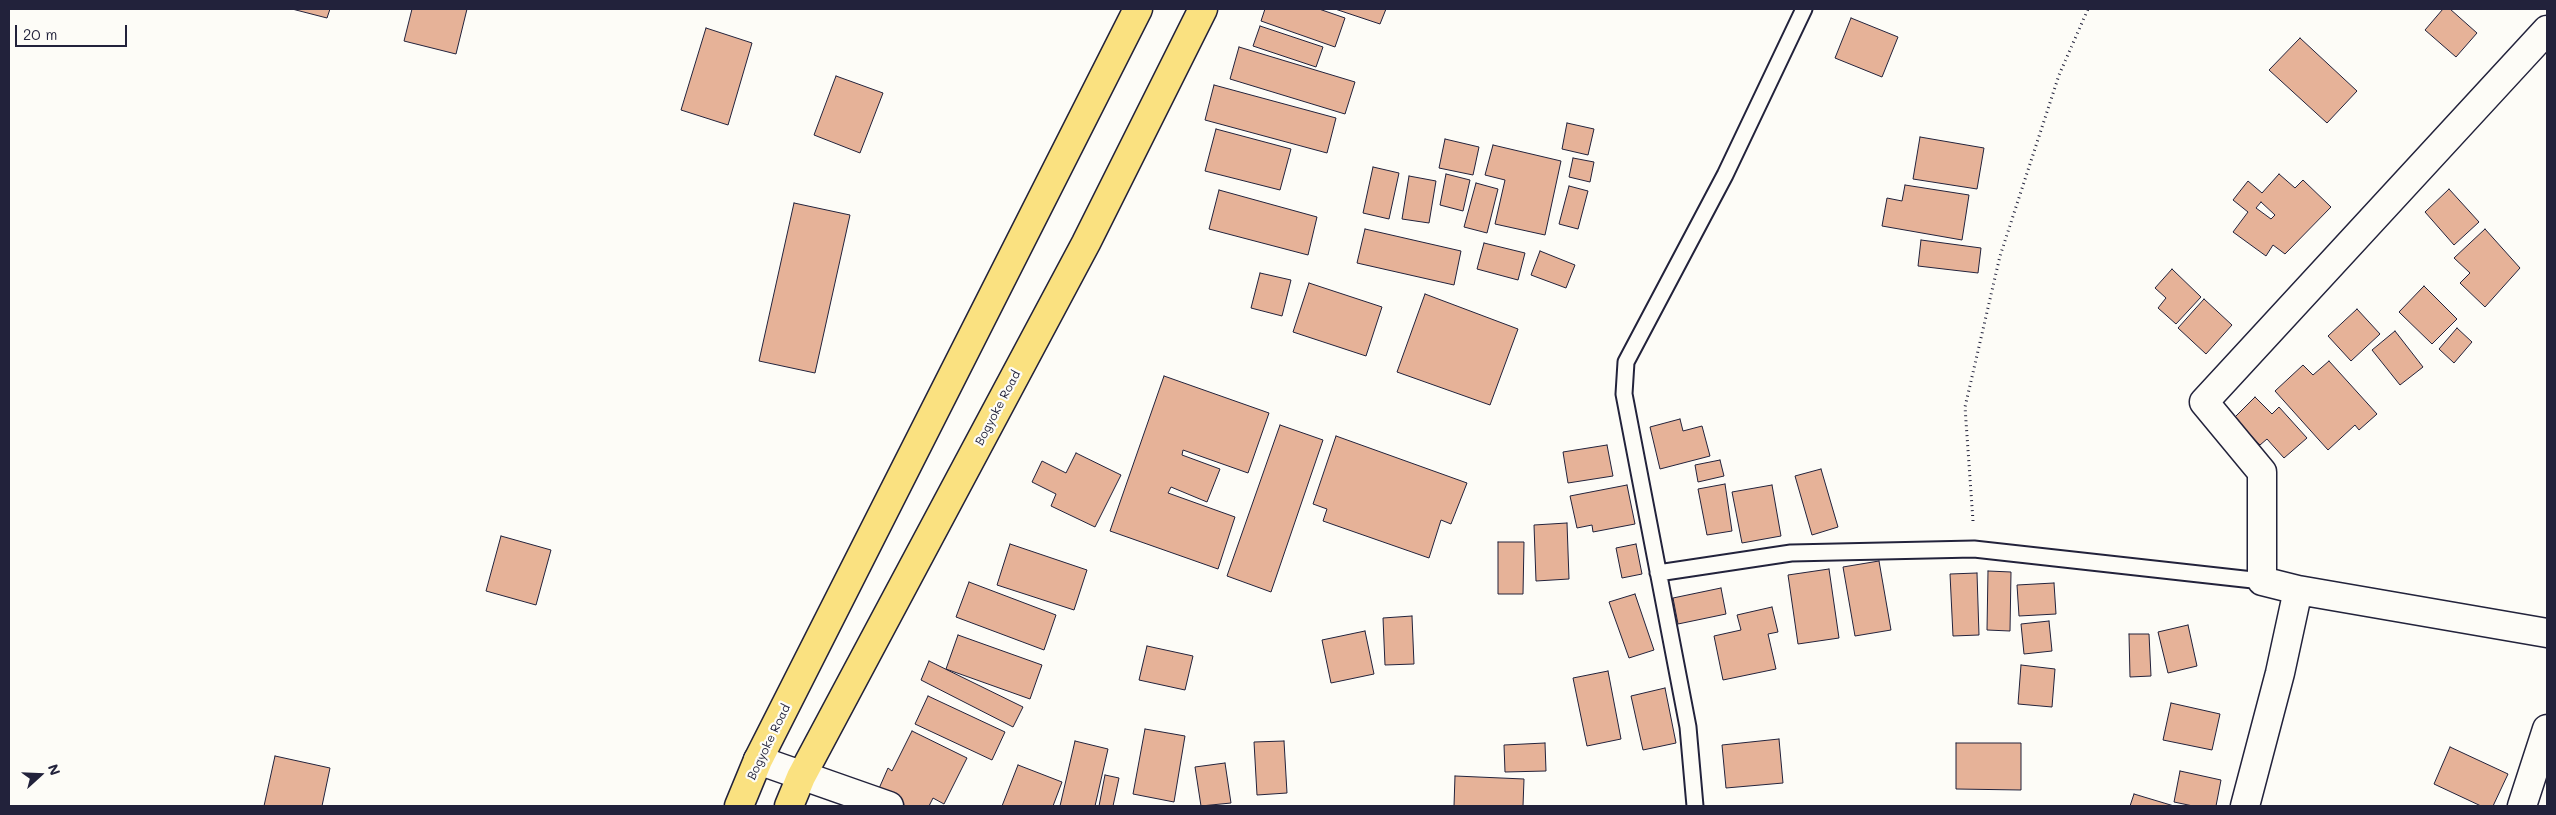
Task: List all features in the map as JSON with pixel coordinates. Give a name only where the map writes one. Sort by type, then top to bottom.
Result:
[{"type":"main road","name":"Bogyoke Road","points":[[739,806],[758,760],[1138,9]]},
{"type":"main road","name":"Bogyoke Road","points":[[789,806],[801,777],[1086,243],[1203,9]]},
{"type":"street","points":[[2547,30],[2204,402],[2262,472],[2262,581],[2298,590],[2547,633]]},
{"type":"street","points":[[2245,806],[2280,673],[2298,590]]},
{"type":"street","points":[[2522,806],[2547,729]]},
{"type":"street","points":[[758,760],[801,777],[889,806]]},
{"type":"lane","points":[[1694,806],[1688,727],[1624,394],[1626,362],[1724,174],[1804,9]]},
{"type":"lane","points":[[1658,573],[1791,553],[1974,550],[2262,581]]},
{"type":"path","points":[[1974,550],[1965,407],[2000,256],[2059,75],[2088,9]]},
{"type":"building","points":[[292,9],[330,9],[327,18]]},
{"type":"building","points":[[412,9],[467,9],[456,54],[404,41]]},
{"type":"building","points":[[1265,9],[1319,9],[1345,18],[1335,47],[1261,21]]},
{"type":"building","points":[[1335,9],[1386,9],[1380,24]]},
{"type":"building","points":[[2443,9],[2450,9],[2477,33],[2456,57],[2425,30]]},
{"type":"building","points":[[1851,18],[1898,37],[1882,77],[1835,58]]},
{"type":"building","points":[[1260,26],[1323,47],[1316,67],[1253,46]]},
{"type":"building","points":[[706,28],[752,43],[728,125],[681,110]]},
{"type":"building","points":[[2300,38],[2357,91],[2327,123],[2269,70]]},
{"type":"building","points":[[1239,47],[1355,82],[1345,114],[1230,79]]},
{"type":"building","points":[[836,76],[883,93],[860,153],[814,135]]},
{"type":"building","points":[[1214,85],[1336,118],[1327,153],[1205,120]]},
{"type":"building","points":[[1567,123],[1594,129],[1588,155],[1562,149]]},
{"type":"building","points":[[1216,129],[1291,149],[1280,190],[1205,171]]},
{"type":"building","points":[[1920,137],[1984,148],[1977,189],[1913,179]]},
{"type":"building","points":[[1445,139],[1479,147],[1473,175],[1439,168]]},
{"type":"building","points":[[1493,145],[1561,161],[1545,235],[1495,224],[1505,180],[1485,175]]},
{"type":"building","points":[[1573,158],[1594,162],[1590,182],[1569,177]]},
{"type":"building","points":[[1373,167],[1399,173],[1389,219],[1363,213]]},
{"type":"building","points":[[1446,174],[1470,180],[1463,211],[1440,205]]},
{"type":"building","points":[[2279,174],[2295,188],[2303,180],[2331,207],[2285,254],[2273,245],[2266,256],[2233,232],[2248,212],[2233,200],[2248,181],[2262,193]],"holes":[[[2261,202],[2275,215],[2271,219],[2256,208]]]},
{"type":"building","points":[[1409,176],[1436,181],[1429,223],[1402,219]]},
{"type":"building","points":[[1476,183],[1498,189],[1487,233],[1464,227]]},
{"type":"building","points":[[1905,185],[1969,195],[1962,240],[1882,226],[1887,198],[1902,201]]},
{"type":"building","points":[[1569,186],[1588,191],[1578,229],[1559,224]]},
{"type":"building","points":[[2449,189],[2479,222],[2454,245],[2425,212]]},
{"type":"building","points":[[1219,190],[1317,217],[1308,255],[1209,229]]},
{"type":"building","points":[[794,203],[850,215],[815,373],[759,361]]},
{"type":"building","points":[[1365,229],[1461,251],[1454,285],[1357,263]]},
{"type":"building","points":[[2485,229],[2520,268],[2485,307],[2460,283],[2470,273],[2454,258]]},
{"type":"building","points":[[1921,240],[1981,248],[1978,273],[1918,266]]},
{"type":"building","points":[[1484,243],[1525,253],[1518,280],[1477,269]]},
{"type":"building","points":[[1540,251],[1575,265],[1566,288],[1531,275]]},
{"type":"building","points":[[2172,269],[2201,297],[2176,324],[2158,308],[2166,298],[2155,288]]},
{"type":"building","points":[[1260,273],[1291,280],[1282,316],[1251,308]]},
{"type":"building","points":[[1309,283],[1382,307],[1366,356],[1293,332]]},
{"type":"building","points":[[2424,286],[2457,319],[2432,344],[2399,312]]},
{"type":"building","points":[[1425,294],[1518,329],[1490,405],[1397,372]]},
{"type":"building","points":[[2204,299],[2232,325],[2206,354],[2178,328]]},
{"type":"building","points":[[2357,309],[2380,334],[2351,361],[2328,336]]},
{"type":"building","points":[[2457,328],[2472,342],[2454,363],[2439,349]]},
{"type":"building","points":[[2395,331],[2423,367],[2400,385],[2372,350]]},
{"type":"building","points":[[2329,361],[2377,414],[2359,430],[2355,425],[2328,450],[2275,391],[2303,365],[2313,375]]},
{"type":"building","points":[[1164,376],[1269,413],[1248,473],[1183,450],[1182,455],[1220,469],[1207,502],[1171,487],[1168,493],[1235,517],[1218,569],[1110,531]]},
{"type":"building","points":[[2255,397],[2272,414],[2279,407],[2307,438],[2284,458],[2267,439],[2260,445],[2234,418]]},
{"type":"building","points":[[1680,419],[1683,431],[1702,426],[1710,456],[1660,469],[1650,427]]},
{"type":"building","points":[[1280,425],[1323,440],[1271,592],[1227,576]]},
{"type":"building","points":[[1336,436],[1467,483],[1451,524],[1441,520],[1429,558],[1323,521],[1327,509],[1313,504]]},
{"type":"building","points":[[1607,445],[1613,476],[1568,483],[1563,452]]},
{"type":"building","points":[[1076,453],[1121,475],[1095,527],[1051,506],[1056,494],[1032,482],[1042,461],[1066,473]]},
{"type":"building","points":[[1720,460],[1724,476],[1698,482],[1695,465]]},
{"type":"building","points":[[1821,469],[1838,527],[1812,535],[1795,476]]},
{"type":"building","points":[[1725,484],[1732,531],[1707,535],[1698,489]]},
{"type":"building","points":[[1627,485],[1635,524],[1593,532],[1592,525],[1577,528],[1570,496]]},
{"type":"building","points":[[1772,485],[1781,536],[1742,543],[1732,492]]},
{"type":"building","points":[[1567,523],[1569,579],[1536,581],[1534,525]]},
{"type":"building","points":[[501,536],[551,550],[536,605],[486,591]]},
{"type":"building","points":[[1498,542],[1524,542],[1523,594],[1498,594]]},
{"type":"building","points":[[1010,544],[1087,570],[1074,610],[997,585]]},
{"type":"building","points":[[1636,544],[1642,574],[1622,578],[1616,548]]},
{"type":"building","points":[[1879,561],[1891,630],[1855,636],[1843,567]]},
{"type":"building","points":[[1829,569],[1839,638],[1798,644],[1788,575]]},
{"type":"building","points":[[1988,571],[2011,572],[2010,631],[1987,630]]},
{"type":"building","points":[[1977,573],[1979,635],[1953,636],[1950,574]]},
{"type":"building","points":[[969,582],[1056,615],[1044,650],[956,617]]},
{"type":"building","points":[[2054,583],[2056,614],[2019,616],[2017,585]]},
{"type":"building","points":[[1721,588],[1726,614],[1678,624],[1673,598]]},
{"type":"building","points":[[1635,594],[1654,650],[1629,658],[1609,602]]},
{"type":"building","points":[[1772,607],[1778,632],[1768,634],[1776,669],[1723,680],[1714,636],[1741,630],[1737,615]]},
{"type":"building","points":[[1412,616],[1414,664],[1385,665],[1383,618]]},
{"type":"building","points":[[2049,621],[2052,651],[2024,654],[2021,624]]},
{"type":"building","points":[[2188,625],[2197,666],[2168,673],[2158,632]]},
{"type":"building","points":[[1365,631],[1374,674],[1331,683],[1322,640]]},
{"type":"building","points":[[2129,634],[2149,634],[2151,676],[2130,677]]},
{"type":"building","points":[[958,635],[1042,665],[1030,699],[946,669]]},
{"type":"building","points":[[1147,646],[1193,656],[1185,690],[1139,680]]},
{"type":"building","points":[[929,661],[1023,707],[1013,727],[921,680]]},
{"type":"building","points":[[2021,665],[2055,669],[2052,707],[2018,704]]},
{"type":"building","points":[[1608,671],[1621,739],[1587,746],[1573,678]]},
{"type":"building","points":[[1665,688],[1676,743],[1643,750],[1631,696]]},
{"type":"building","points":[[928,696],[1005,732],[992,760],[915,724]]},
{"type":"building","points":[[2171,703],[2220,714],[2212,750],[2163,740]]},
{"type":"building","points":[[1145,729],[1185,736],[1174,802],[1133,794]]},
{"type":"building","points":[[912,731],[967,758],[944,804],[933,798],[929,806],[906,806],[877,793],[888,768],[892,771]]},
{"type":"building","points":[[1779,739],[1783,783],[1726,788],[1722,745]]},
{"type":"building","points":[[1075,741],[1108,749],[1095,806],[1060,806]]},
{"type":"building","points":[[1284,741],[1287,793],[1257,795],[1254,742]]},
{"type":"building","points":[[1545,743],[1546,771],[1505,772],[1504,745]]},
{"type":"building","points":[[1956,743],[2021,743],[2021,790],[1956,789]]},
{"type":"building","points":[[2450,747],[2508,774],[2493,806],[2481,806],[2434,784]]},
{"type":"building","points":[[275,756],[330,768],[322,806],[264,806]]},
{"type":"building","points":[[1225,763],[1231,803],[1201,806],[1195,767]]},
{"type":"building","points":[[1018,765],[1062,782],[1053,806],[1002,806]]},
{"type":"building","points":[[2180,771],[2221,780],[2216,806],[2193,806],[2174,802]]},
{"type":"building","points":[[1105,775],[1119,778],[1113,806],[1099,806]]},
{"type":"building","points":[[1455,776],[1524,779],[1523,806],[1454,806]]},
{"type":"building","points":[[2134,794],[2174,806],[2130,806]]}]
